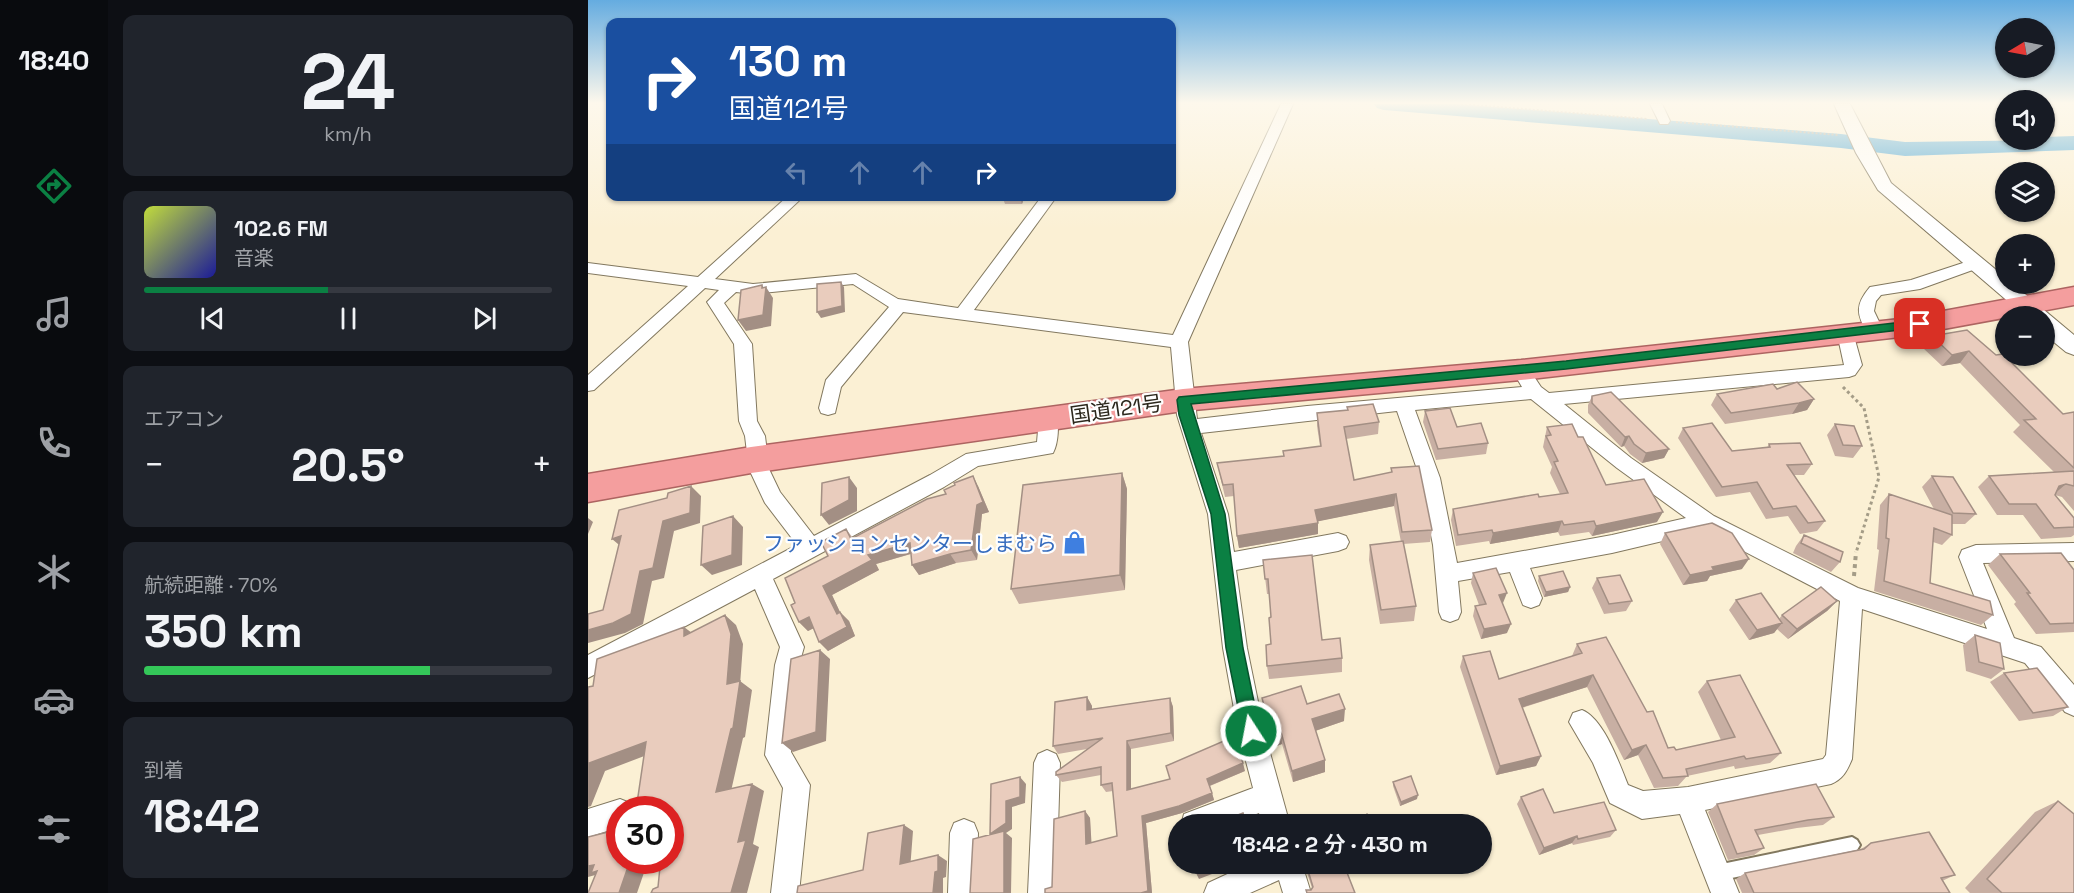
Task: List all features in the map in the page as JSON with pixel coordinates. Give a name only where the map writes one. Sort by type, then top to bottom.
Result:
[{"type":"highway","name":"国道121号","points":[[2054,306],[2074,296]]},
{"type":"highway","name":"国道121号","points":[[588,489],[758,459],[1048,418],[1186,414],[1534,387],[1860,332],[1995,319]]},
{"type":"street","points":[[1268,146],[1179,342],[1186,414],[1218,514],[1235,648],[1251,731],[1273,814]]},
{"type":"street","points":[[1862,146],[1884,186],[2025,306]]},
{"type":"street","points":[[588,385],[792,201]]},
{"type":"street","points":[[963,314],[1046,201]]},
{"type":"street","points":[[1186,414],[1307,413],[1404,405],[1534,387],[1640,388],[1849,371],[1853,365],[1868,300],[1876,291],[1914,285],[1975,264]]},
{"type":"street","points":[[588,268],[765,289],[856,279],[892,303],[900,305],[1179,342]]},
{"type":"street","points":[[733,286],[715,302],[743,344],[748,421],[754,436],[759,469],[772,497],[811,548]]},
{"type":"street","points":[[828,408],[832,386],[900,305]]},
{"type":"street","points":[[2055,331],[2074,347]]},
{"type":"street","points":[[1534,387],[1624,463],[1707,522],[1852,596],[2032,655],[2074,705]]},
{"type":"street","points":[[1404,405],[1430,478],[1444,545],[1450,612]]},
{"type":"street","points":[[588,667],[938,481],[973,459],[1046,448],[1048,418]]},
{"type":"street","points":[[1459,572],[1612,544],[1707,522]]},
{"type":"street","points":[[1223,562],[1338,542]]},
{"type":"street","points":[[2006,648],[1971,557],[1977,554],[2074,552]]},
{"type":"street","points":[[1517,562],[1531,598]]},
{"type":"street","points":[[760,576],[792,647],[787,665],[778,755],[797,785],[785,893]]},
{"type":"street","points":[[1582,722],[1602,754],[1619,794],[1642,805],[1688,800],[1830,771],[1839,759],[1852,596]]},
{"type":"street","points":[[1042,893],[1047,763]]},
{"type":"street","points":[[1220,814],[1268,795]]},
{"type":"street","points":[[1688,800],[1721,883]]},
{"type":"street","points":[[588,823],[606,817]]},
{"type":"street","points":[[962,893],[964,834]]},
{"type":"street","points":[[1218,893],[1259,874]]},
{"type":"street","points":[[1291,874],[1297,893]]},
{"type":"lane","points":[[1721,883],[1852,845]]},
{"type":"path","points":[[1827,373],[1864,408],[1879,477],[1856,551],[1852,596]]},
{"type":"building","points":[[841,282],[842,306],[817,312],[817,284]]},
{"type":"building","points":[[762,285],[762,288],[766,287],[763,315],[738,320],[741,290]]},
{"type":"building","points":[[1967,330],[1995,354],[1995,366],[2015,366],[2063,414],[2074,412],[2074,468],[2024,420],[2036,419],[1969,351],[1952,355],[1932,336]]},
{"type":"building","points":[[1797,382],[1814,399],[1731,413],[1717,394],[1773,384],[1777,389]]},
{"type":"building","points":[[1611,392],[1669,449],[1646,453],[1634,444],[1629,436],[1625,437],[1592,403],[1592,396]]},
{"type":"building","points":[[1373,404],[1379,422],[1344,427],[1354,480],[1392,472],[1391,468],[1419,466],[1432,530],[1402,532],[1396,494],[1315,510],[1318,523],[1237,536],[1233,484],[1223,485],[1217,463],[1284,456],[1283,451],[1321,446],[1317,413],[1348,410],[1347,407]]},
{"type":"building","points":[[1450,408],[1457,427],[1481,423],[1488,443],[1438,449],[1425,411]]},
{"type":"building","points":[[1712,423],[1732,451],[1770,447],[1769,444],[1800,443],[1812,464],[1787,465],[1825,521],[1808,523],[1796,506],[1773,509],[1757,482],[1722,487],[1683,428]]},
{"type":"building","points":[[1572,424],[1578,437],[1583,437],[1606,485],[1644,479],[1663,512],[1596,526],[1594,521],[1564,525],[1562,521],[1493,533],[1492,530],[1458,535],[1453,509],[1538,494],[1539,497],[1568,493],[1554,462],[1558,461],[1546,436],[1551,435],[1547,427]]},
{"type":"building","points":[[1835,424],[1854,426],[1862,446],[1843,445]]},
{"type":"building","points":[[2074,471],[2074,486],[2066,484],[2059,486],[2055,495],[2074,518],[2074,527],[2054,528],[2036,504],[2009,504],[1989,476]]},
{"type":"building","points":[[1122,473],[1120,575],[1011,589],[1023,485]]},
{"type":"building","points":[[973,476],[983,502],[977,505],[971,550],[912,565],[910,543],[868,555],[872,560],[823,586],[837,614],[840,612],[847,627],[819,642],[809,617],[799,622],[791,605],[795,603],[785,578],[828,556],[821,542],[846,529],[851,539],[927,499],[946,494],[944,490],[955,485],[954,483]]},
{"type":"building","points":[[1932,476],[1953,477],[1976,514],[1953,513]]},
{"type":"building","points":[[849,477],[849,500],[821,515],[822,483]]},
{"type":"building","points":[[691,486],[690,513],[663,521],[653,568],[640,571],[631,614],[613,623],[588,630],[588,614],[603,610],[621,536],[612,539],[619,510],[667,498],[668,493]]},
{"type":"building","points":[[1889,494],[1952,515],[1952,535],[1934,528],[1930,583],[1990,601],[1993,615],[1884,581],[1889,539],[1886,538]]},
{"type":"building","points":[[733,516],[732,555],[701,565],[703,526]]},
{"type":"building","points":[[1712,523],[1732,533],[1749,559],[1712,567],[1714,570],[1690,575],[1665,533]]},
{"type":"building","points":[[1804,535],[1843,552],[1840,562],[1801,543]]},
{"type":"building","points":[[1403,541],[1416,606],[1381,610],[1370,545]]},
{"type":"building","points":[[2061,553],[2074,570],[2074,623],[2050,624],[2000,554]]},
{"type":"building","points":[[1312,555],[1322,640],[1340,638],[1342,658],[1267,666],[1266,645],[1271,644],[1269,618],[1271,617],[1268,579],[1265,579],[1263,560]]},
{"type":"building","points":[[1496,568],[1507,593],[1499,595],[1511,624],[1484,629],[1475,606],[1486,604],[1473,573]]},
{"type":"building","points":[[1563,571],[1570,587],[1546,592],[1539,576]]},
{"type":"building","points":[[1620,575],[1632,601],[1609,604],[1597,578]]},
{"type":"building","points":[[1821,587],[1837,601],[1797,629],[1782,615]]},
{"type":"building","points":[[1761,593],[1782,623],[1757,630],[1736,600]]},
{"type":"building","points":[[725,615],[731,634],[727,684],[740,681],[733,728],[716,792],[752,784],[738,842],[746,840],[731,893],[651,893],[658,887],[659,874],[684,874],[684,796],[638,796],[646,742],[589,763],[588,766],[588,687],[593,686],[597,659],[684,627],[684,636]]},
{"type":"building","points":[[1975,635],[2000,643],[2004,669],[1979,662]]},
{"type":"building","points":[[1606,637],[1647,712],[1653,711],[1668,748],[1674,747],[1676,750],[1735,737],[1707,681],[1740,675],[1781,753],[1746,759],[1744,756],[1686,769],[1688,776],[1663,778],[1646,745],[1632,750],[1593,675],[1519,699],[1541,756],[1500,766],[1463,656],[1490,651],[1499,679],[1582,653],[1577,644]]},
{"type":"building","points":[[820,650],[816,732],[782,743],[791,659]]},
{"type":"building","points":[[2037,668],[2068,707],[2033,713],[2004,673]]},
{"type":"building","points":[[1301,686],[1307,704],[1339,694],[1345,709],[1312,719],[1325,760],[1292,771],[1281,732],[1272,735],[1268,718],[1271,717],[1270,712],[1266,713],[1262,698]]},
{"type":"building","points":[[1087,697],[1087,710],[1170,698],[1171,733],[1127,741],[1127,790],[1170,779],[1166,766],[1233,737],[1243,763],[1207,779],[1212,793],[1179,806],[1142,816],[1148,891],[1141,893],[1045,893],[1045,889],[1052,887],[1054,819],[1085,811],[1086,844],[1117,836],[1112,783],[1101,785],[1101,767],[1056,775],[1056,772],[1103,738],[1053,746],[1055,702]]},
{"type":"building","points":[[1411,776],[1418,795],[1401,802],[1393,782]]},
{"type":"building","points":[[1020,777],[1020,797],[1006,801],[1006,823],[990,834],[991,784]]},
{"type":"building","points":[[1816,784],[1834,817],[1755,830],[1764,848],[1737,854],[1717,804]]},
{"type":"building","points":[[1543,789],[1554,813],[1604,802],[1616,830],[1578,839],[1577,836],[1544,848],[1521,797]]},
{"type":"building","points":[[2058,801],[2074,814],[2074,893],[2002,893],[1987,879]]},
{"type":"building","points":[[904,825],[900,864],[938,855],[938,871],[935,872],[933,893],[797,893],[798,886],[863,870],[868,833]]},
{"type":"building","points":[[1004,831],[1004,893],[970,893],[973,839]]},
{"type":"building","points":[[606,832],[606,874],[626,874],[619,893],[588,893],[597,871],[591,873],[594,865],[588,866],[588,837]]},
{"type":"building","points":[[1929,832],[1955,875],[1941,878],[1950,893],[1754,893],[1745,873],[1864,849],[1871,843]]},
{"type":"building","points":[[1309,874],[1348,874],[1355,893],[1307,893],[1306,890],[1311,890],[1313,887]]},
{"type":"waterway","points":[[1878,146],[1905,149],[1999,146]]},
{"type":"place","name":"ファッションセンターしまむら","points":[[1075,543]]},
{"type":"route","points":[[1251,731],[1235,648],[1218,514],[1186,415],[1184,400],[1566,365],[1920,324]]}]
